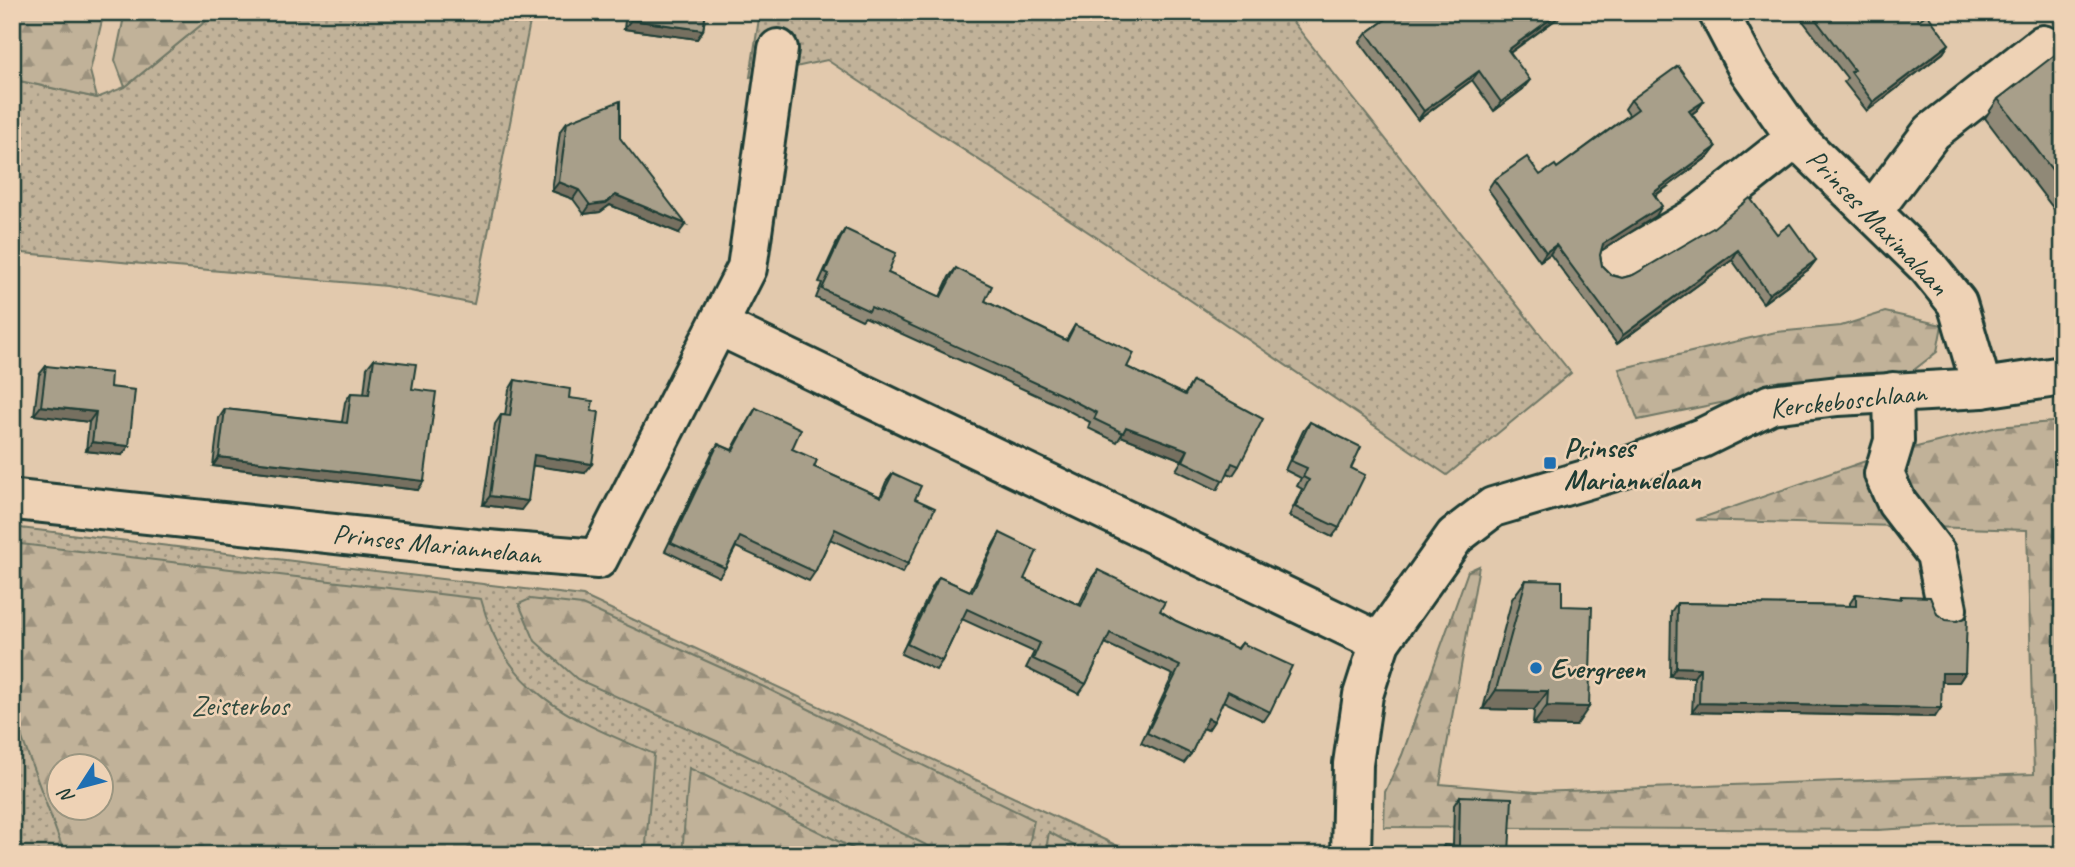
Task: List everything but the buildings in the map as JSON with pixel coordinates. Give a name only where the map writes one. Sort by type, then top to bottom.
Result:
[{"type":"street","name":"Prinses Maximalaan","points":[[1718,12],[1748,69],[1796,138],[1928,267],[1957,303],[1983,388]]},
{"type":"street","points":[[1872,212],[1932,132],[2043,45],[2049,53]]},
{"type":"street","name":"Prinses Mariannelaan","points":[[16,500],[476,549],[598,559],[720,326],[747,268],[778,49]]},
{"type":"street","name":"Prinses Maximalaan","points":[[1615,265],[1695,218],[1796,138]]},
{"type":"street","points":[[720,326],[1380,642]]},
{"type":"street","name":"Kerckeboschlaan","points":[[1351,855],[1354,753],[1363,695],[1380,642],[1455,536],[1493,507],[1622,469],[1702,438],[1771,404],[1893,392],[1983,388],[2063,376]]},
{"type":"street","points":[[1893,392],[1894,440],[1884,474],[1897,503],[1936,554],[1947,609]]},
{"type":"green space","points":[[12,12],[104,12],[90,71],[97,98],[20,81],[12,75]]},
{"type":"green space","points":[[125,12],[217,12],[125,87],[115,60]]},
{"type":"green space","points":[[217,12],[532,12],[474,304],[386,286],[12,252],[12,75],[20,81],[97,98],[125,87]]},
{"type":"green space","points":[[760,12],[1285,12],[1571,373],[1447,475],[1140,266],[827,60],[750,77]]},
{"type":"green space","points":[[1885,312],[1942,325],[1937,352],[1910,373],[1779,381],[1730,401],[1638,420],[1619,369],[1776,332],[1841,326]]},
{"type":"green space","points":[[2063,421],[2063,824],[1960,825],[1878,830],[1384,827],[1385,792],[1402,755],[1468,571],[1479,566],[1440,784],[1536,792],[2034,774],[2027,530],[1696,520],[1880,456],[1998,427]]},
{"type":"green space","name":"Zeisterbos","points":[[12,527],[583,596],[1137,855],[12,855]]},
{"type":"green space","name":"Zeisterbos","points":[[12,543],[481,599],[492,632],[525,681],[569,715],[654,754],[645,855],[65,855],[53,822],[116,822],[116,752],[46,752],[46,803],[12,711]]},
{"type":"green space","points":[[530,599],[582,605],[764,687],[1034,820],[1027,855],[946,855],[723,744],[577,679],[535,641],[519,604]]},
{"type":"green space","points":[[689,768],[708,777],[866,855],[682,855]]},
{"type":"green space","points":[[1049,832],[1091,855],[1045,855]]},
{"type":"place","name":"Prinses Mariannelaan","points":[[1550,463]]},
{"type":"place","name":"Evergreen","points":[[1536,668]]}]
